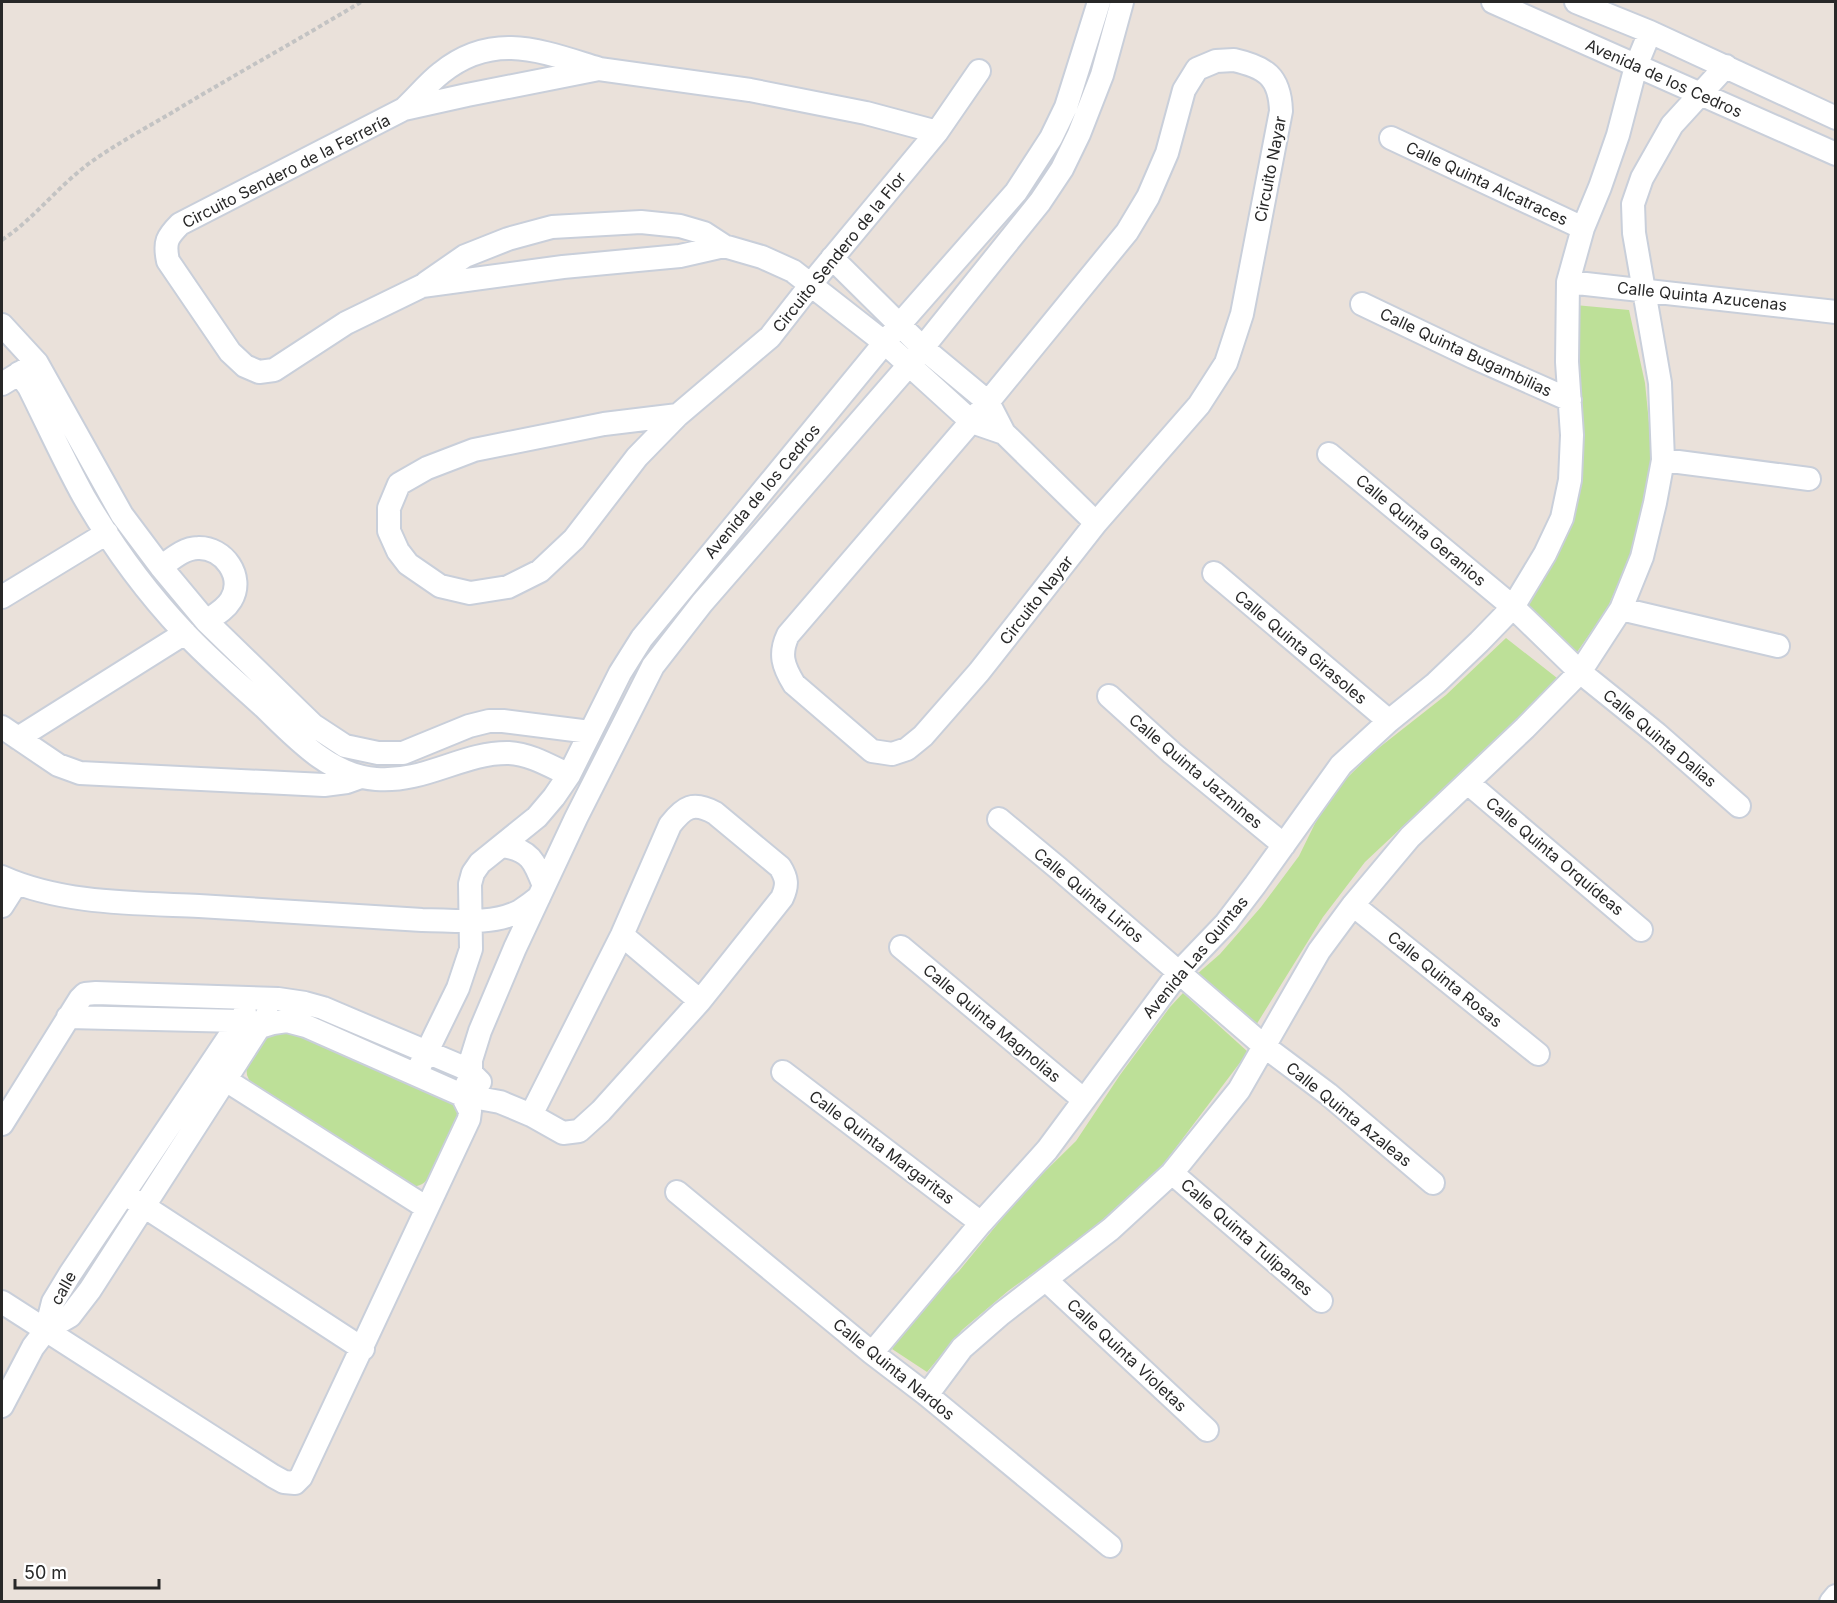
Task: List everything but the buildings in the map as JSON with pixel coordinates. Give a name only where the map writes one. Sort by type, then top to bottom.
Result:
[{"type":"street","name":"Avenida de los Cedros","points":[[416,1074],[458,988],[471,949],[470,884],[473,873],[492,851],[502,846],[537,817],[554,797],[568,775],[620,672],[642,638],[900,324],[1016,192],[1051,138],[1066,107],[1099,2]]},
{"type":"street","name":"Avenida de los Cedros","points":[[462,1095],[471,1075],[471,1060],[480,1031],[541,892],[653,666],[675,636],[908,366],[1040,202],[1062,169],[1079,134],[1102,75],[1122,2]]},
{"type":"street","name":"Avenida de los Cedros","points":[[1493,2],[1836,153]]},
{"type":"street","points":[[1576,2],[1650,32],[1836,118]]},
{"type":"street","name":"Avenida Las Quintas","points":[[872,1353],[981,1223],[1047,1150],[1179,972],[1226,923],[1341,765],[1389,721],[1436,683],[1513,607],[1545,554],[1562,518],[1570,480],[1572,435],[1566,352],[1568,282],[1583,228],[1618,135],[1636,66],[1650,32]]},
{"type":"street","name":"Circuito Sendero de la Ferrería","points":[[404,109],[441,73],[481,50],[504,47],[530,49],[598,69],[750,90],[866,113],[937,132]]},
{"type":"street","name":"Circuito Nayar","points":[[1234,60],[1256,65],[1274,78],[1281,97],[1279,131],[1242,314],[1226,363],[1199,405],[1096,523],[979,672],[923,736],[906,749],[892,754],[872,751],[794,684],[785,670],[782,658],[783,646],[788,635],[988,402],[1127,232],[1148,196],[1167,153],[1184,90],[1197,69],[1216,61],[1234,60]]},
{"type":"street","points":[[927,1395],[963,1348],[1001,1314],[1111,1229],[1172,1173],[1239,1090],[1319,951],[1353,905],[1410,837],[1580,672],[1621,609],[1642,557],[1663,460],[1660,383],[1634,233],[1633,204],[1642,178],[1672,125],[1726,66]]},
{"type":"street","name":"Circuito Sendero de la Ferrería","points":[[598,69],[404,109],[180,224],[171,233],[165,246],[168,261],[230,352],[244,366],[260,372],[274,370],[346,323],[422,286],[465,256],[508,239],[552,227],[640,222],[670,225],[704,233],[724,246],[762,257],[793,271],[885,344],[972,422]]},
{"type":"street","name":"Circuito Sendero de la Flor","points":[[678,414],[604,424],[474,450],[427,468],[399,484],[389,508],[389,531],[398,551],[408,564],[440,586],[470,593],[508,587],[540,571],[574,539],[637,457],[678,414],[770,337],[832,258],[937,132],[979,70]]},
{"type":"street","name":"Calle Quinta Alcatraces","points":[[1391,138],[1583,228]]},
{"type":"street","points":[[1609,161],[1642,178]]},
{"type":"street","name":"Circuito Sendero de la Ferrería","points":[[422,286],[563,267],[680,256],[724,246]]},
{"type":"street","points":[[832,258],[922,348],[988,402],[1004,433],[1096,523]]},
{"type":"street","name":"Calle Quinta Azucenas","points":[[1568,282],[1836,312]]},
{"type":"street","name":"Calle Quinta Bugambilias","points":[[1362,304],[1570,400]]},
{"type":"street","points":[[2,325],[19,373],[29,387],[84,496],[140,580],[184,633],[304,745],[339,769],[361,777],[377,779],[408,779],[480,756],[510,753],[532,758],[568,775]]},
{"type":"street","points":[[19,373],[161,567],[206,621],[313,725],[345,746],[378,753],[403,753],[469,726],[489,721],[503,721],[585,742],[604,763]]},
{"type":"street","points":[[972,422],[1004,433]]},
{"type":"street","name":"Calle Quinta Geranios","points":[[1329,454],[1513,607],[1580,672]]},
{"type":"street","points":[[1663,460],[1809,479]]},
{"type":"street","points":[[2,597],[107,532]]},
{"type":"street","points":[[161,567],[183,552],[197,548],[212,549],[224,557],[233,569],[236,584],[232,598],[223,610],[206,621]]},
{"type":"street","name":"Calle Quinta Girasoles","points":[[1214,573],[1389,721]]},
{"type":"street","points":[[1621,609],[1778,646]]},
{"type":"street","points":[[184,633],[10,732],[58,765],[80,773],[324,785],[347,782],[361,777]]},
{"type":"street","name":"Calle Quinta Dalias","points":[[1580,672],[1657,734],[1739,806]]},
{"type":"street","name":"Calle Quinta Jazmines","points":[[1109,696],[1172,753],[1284,844]]},
{"type":"street","points":[[469,726],[480,756]]},
{"type":"street","name":"Calle Quinta Orquídeas","points":[[1468,783],[1641,930]]},
{"type":"street","points":[[68,1017],[250,1024],[287,1021],[306,1026],[462,1095],[500,1102],[531,1115],[563,1133],[579,1131],[601,1111],[700,1001],[786,890],[787,877],[780,867],[715,813],[704,807],[694,806],[681,811],[670,825],[622,935],[531,1115]]},
{"type":"street","name":"Calle Quinta Lirios","points":[[999,819],[1264,1046]]},
{"type":"street","points":[[2,906],[9,880],[68,896],[121,902],[471,921],[520,911],[541,892],[533,860],[525,852],[514,847],[502,846]]},
{"type":"street","name":"Calle Quinta Rosas","points":[[1353,905],[1538,1054]]},
{"type":"street","points":[[622,935],[700,1001]]},
{"type":"street","name":"Calle Quinta Magnolias","points":[[901,947],[1084,1100]]},
{"type":"street","points":[[2,1124],[68,1017],[85,994],[255,998],[305,1003],[323,1008],[471,1071],[500,1102]]},
{"type":"street","name":"calle","points":[[250,1024],[255,998]]},
{"type":"street","name":"calle","points":[[46,1330],[70,1316],[81,1302],[145,1206],[217,1075],[250,1024],[278,999]]},
{"type":"street","name":"Calle Quinta Azaleas","points":[[1264,1046],[1328,1094],[1433,1184]]},
{"type":"street","name":"Calle Quinta Margaritas","points":[[783,1072],[981,1223]]},
{"type":"street","points":[[217,1075],[427,1208]]},
{"type":"street","name":"calle","points":[[46,1330],[53,1302],[124,1193],[217,1075]]},
{"type":"street","points":[[2,1302],[273,1476],[284,1482],[295,1483],[306,1470],[469,1119],[470,1111],[462,1095]]},
{"type":"street","name":"Calle Quinta Tulipanes","points":[[1172,1173],[1321,1301]]},
{"type":"street","name":"Calle Quinta Nardos","points":[[677,1192],[1110,1546]]},
{"type":"street","points":[[124,1193],[363,1349]]},
{"type":"street","name":"Calle Quinta Violetas","points":[[1046,1280],[1207,1430]]},
{"type":"street","points":[[2,1406],[33,1347],[46,1330]]},
{"type":"street","points":[[1831,1602],[1836,1596]]},
{"type":"path","points":[[2,240],[35,215],[57,189],[90,163],[222,82],[361,2]]},
{"type":"green space","points":[[1575,305],[1629,310],[1645,383],[1652,453],[1636,543],[1607,609],[1575,655],[1528,607],[1571,526],[1583,462],[1582,406],[1575,347]]},
{"type":"green space","points":[[1506,638],[1557,678],[1519,722],[1463,778],[1414,816],[1365,862],[1323,917],[1253,1030],[1196,975],[1220,954],[1261,907],[1299,856],[1328,797],[1371,754],[1446,695]]},
{"type":"green space","points":[[1183,993],[1248,1052],[1165,1162],[1126,1203],[1008,1291],[962,1330],[927,1372],[892,1349],[908,1319],[959,1271],[1021,1195],[1076,1141],[1120,1075]]},
{"type":"green space","points":[[282,1027],[450,1098],[458,1109],[458,1117],[431,1175],[425,1182],[412,1186],[250,1082],[246,1065],[269,1032]]}]
